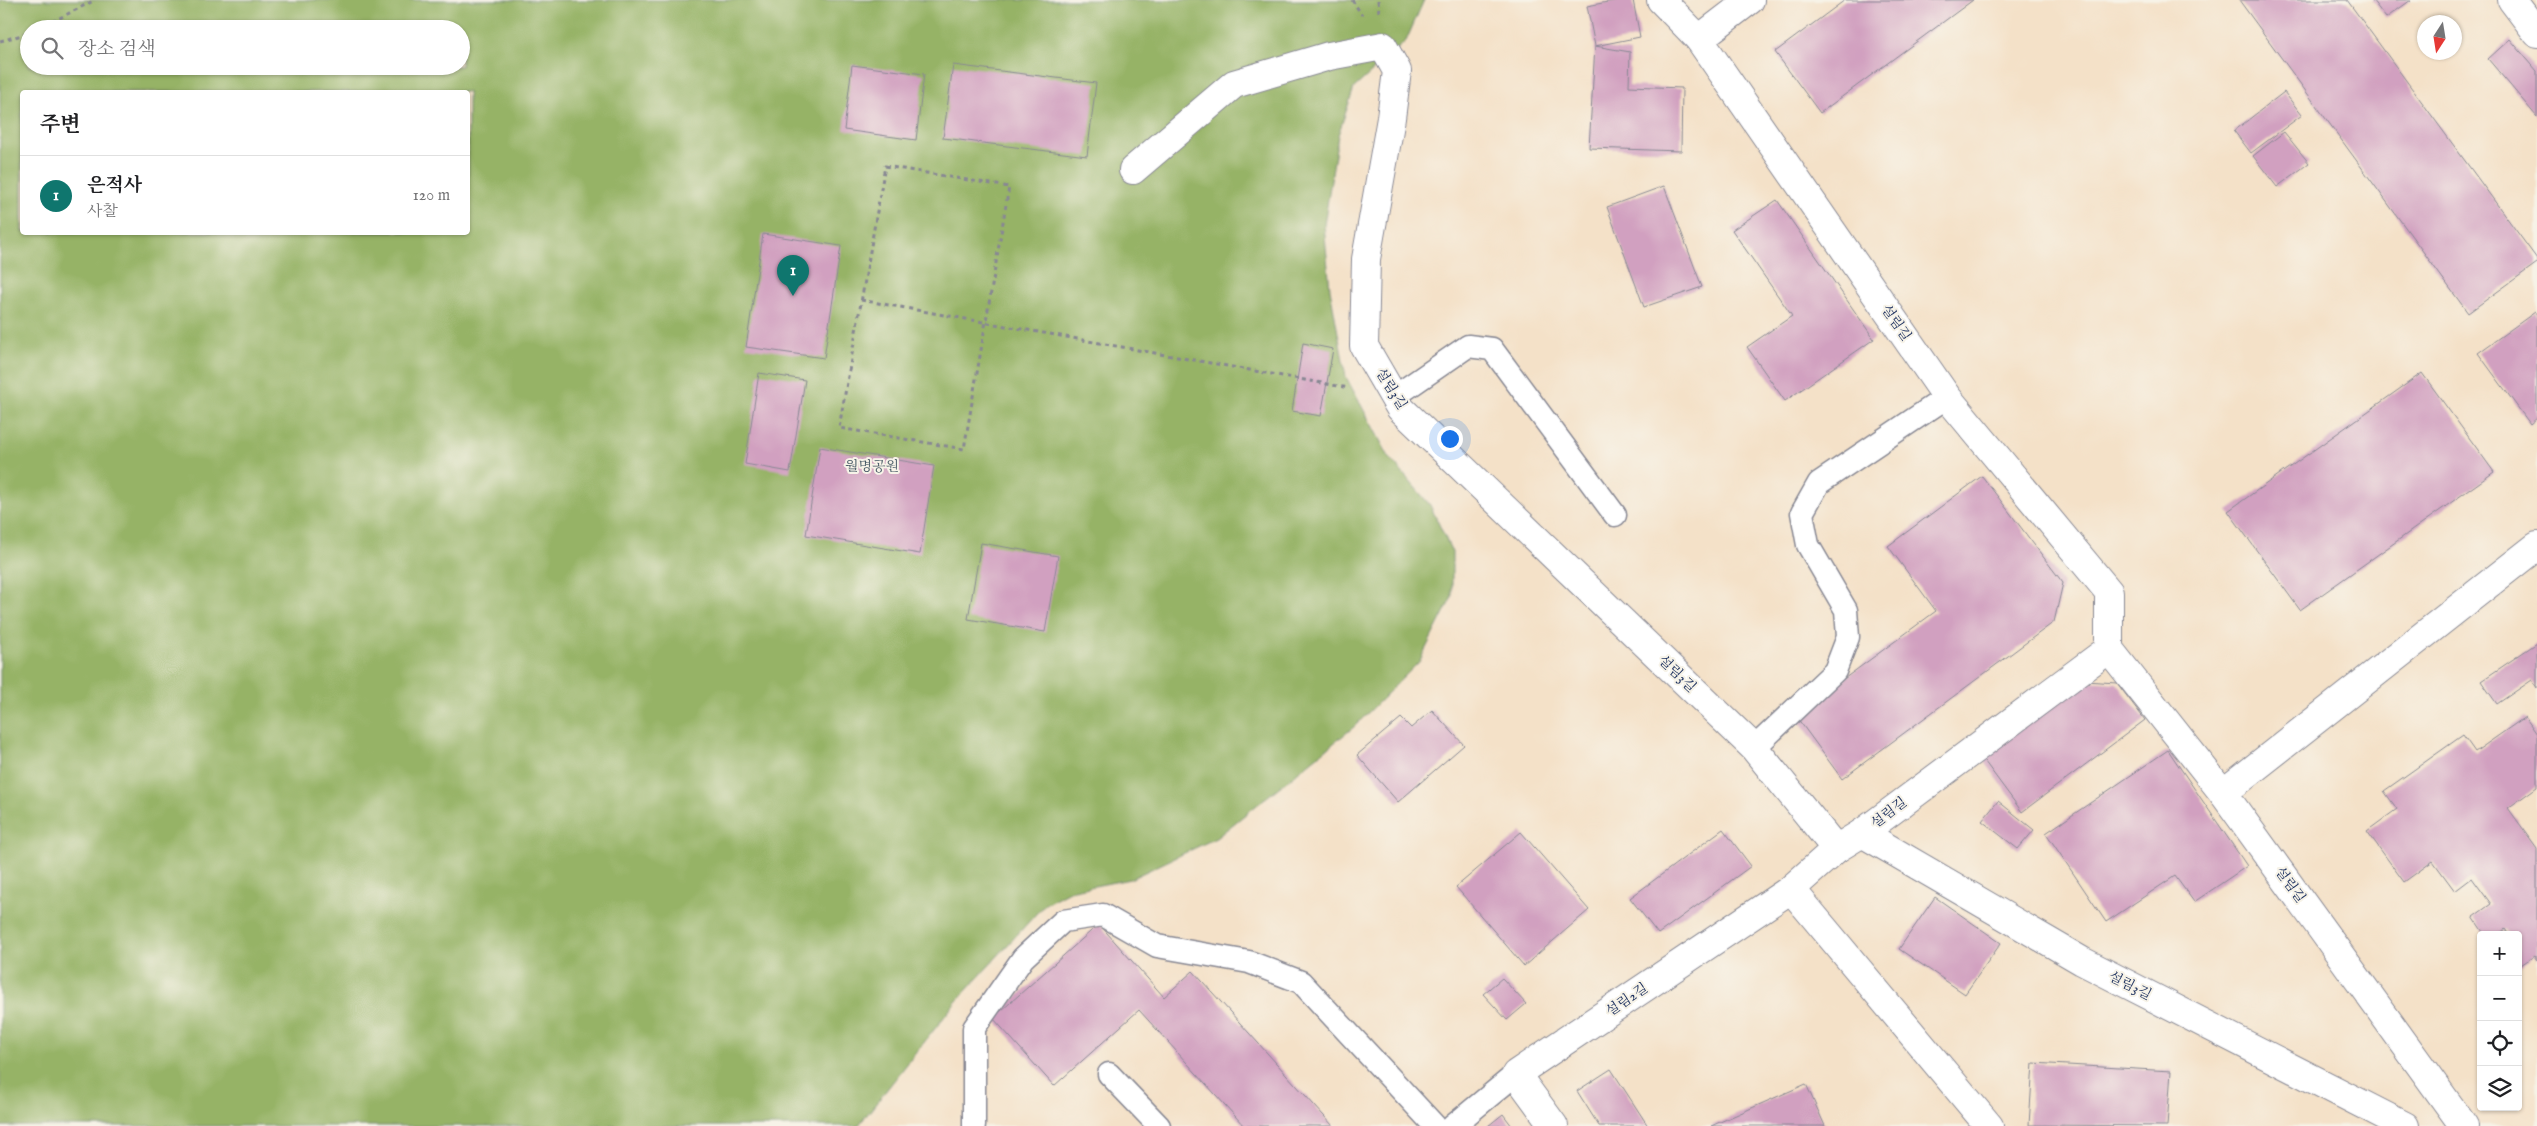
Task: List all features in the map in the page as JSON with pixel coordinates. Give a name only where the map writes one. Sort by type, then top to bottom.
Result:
[{"type":"street","name":"설림길","points":[[1661,0],[1698,39],[1947,397],[2110,592],[2109,649],[2223,793],[2464,1126]]},
{"type":"street","points":[[1698,39],[1750,0]]},
{"type":"street","points":[[2512,0],[2537,33]]},
{"type":"street","name":"설림3길","points":[[1133,170],[1234,84],[1329,56],[1383,46],[1397,71],[1391,118],[1366,259],[1364,346],[1400,408],[1754,748],[1836,849]]},
{"type":"street","points":[[2223,793],[2537,546]]},
{"type":"street","name":"설림길","points":[[1862,833],[2109,649]]},
{"type":"street","name":"설림3길","points":[[1862,833],[2082,961],[2405,1126]]},
{"type":"street","name":"설림2길","points":[[1516,1074],[1791,889],[1836,849],[1862,833]]},
{"type":"street","points":[[1791,889],[1990,1126]]},
{"type":"street","points":[[1516,1074],[1554,1126]]},
{"type":"lane","points":[[1394,397],[1468,346],[1492,349],[1615,516]]},
{"type":"lane","points":[[1754,748],[1835,672],[1848,637],[1846,610],[1808,545],[1802,513],[1819,483],[1947,397]]},
{"type":"lane","points":[[974,1126],[974,1028],[1022,958],[1062,921],[1103,915],[1157,946],[1249,962],[1301,982],[1435,1126]]},
{"type":"lane","points":[[1110,1074],[1159,1126]]},
{"type":"lane","points":[[1454,1126],[1516,1074]]},
{"type":"path","points":[[56,20],[95,0]]},
{"type":"path","points":[[0,41],[20,35]]},
{"type":"path","points":[[885,166],[1009,188],[964,449],[839,428],[861,300],[885,166]]},
{"type":"path","points":[[861,300],[1394,397]]},
{"type":"green space","name":"월명공원","points":[[0,0],[1424,0],[1406,41],[1354,88],[1338,135],[1324,225],[1330,289],[1346,377],[1389,457],[1430,505],[1452,552],[1452,597],[1419,662],[1355,726],[1216,838],[1130,879],[1069,891],[1045,904],[956,1002],[858,1126],[0,1126]]},
{"type":"building","points":[[1618,0],[1633,0],[1640,37],[1595,46],[1587,6]]},
{"type":"building","points":[[1845,0],[1973,0],[1820,113],[1775,52]]},
{"type":"building","points":[[2239,0],[2347,0],[2537,259],[2537,263],[2468,313]]},
{"type":"building","points":[[2372,0],[2411,0],[2386,18]]},
{"type":"building","points":[[2510,39],[2537,71],[2537,117],[2488,59]]},
{"type":"building","points":[[1595,46],[1630,52],[1629,86],[1682,88],[1681,151],[1589,148]]},
{"type":"building","points":[[852,65],[924,74],[916,140],[844,130]]},
{"type":"building","points":[[953,65],[1096,83],[1087,156],[943,138]]},
{"type":"building","points":[[2284,92],[2302,115],[2251,153],[2234,131]]},
{"type":"building","points":[[2284,132],[2309,163],[2277,187],[2253,156]]},
{"type":"building","points":[[1664,186],[1702,287],[1644,307],[1607,207]]},
{"type":"building","points":[[1777,200],[1874,339],[1785,401],[1747,347],[1792,316],[1732,230]]},
{"type":"building","points":[[763,234],[841,246],[824,358],[746,347]]},
{"type":"building","points":[[2535,312],[2537,315],[2537,418],[2530,424],[2478,353]]},
{"type":"building","points":[[1303,343],[1333,349],[1321,416],[1292,411]]},
{"type":"building","points":[[759,373],[805,380],[790,472],[745,464]]},
{"type":"building","points":[[2422,373],[2494,472],[2300,610],[2228,511]]},
{"type":"building","points":[[820,447],[934,466],[920,554],[806,535]]},
{"type":"building","points":[[1982,476],[2063,583],[2054,622],[1842,779],[1795,715],[1936,611],[1888,546]]},
{"type":"building","points":[[981,543],[1058,556],[1045,632],[968,619]]},
{"type":"building","points":[[2537,643],[2537,688],[2532,680],[2497,704],[2481,681]]},
{"type":"building","points":[[2084,681],[2117,683],[2145,720],[2022,812],[1982,758]]},
{"type":"building","points":[[1432,710],[1464,745],[1398,802],[1357,755],[1401,718],[1411,728]]},
{"type":"building","points":[[2525,717],[2537,734],[2537,787],[2508,808],[2537,848],[2537,960],[2534,956],[2522,964],[2522,931],[2506,931],[2505,929],[2503,931],[2482,931],[2473,917],[2491,904],[2472,878],[2455,891],[2433,861],[2404,882],[2367,831],[2397,809],[2384,791],[2463,735],[2475,752]]},
{"type":"building","points":[[2168,750],[2247,866],[2194,902],[2175,876],[2106,922],[2046,833]]},
{"type":"building","points":[[1998,801],[2034,830],[2018,849],[1982,821]]},
{"type":"building","points":[[1723,829],[1751,866],[1658,934],[1630,898]]},
{"type":"building","points":[[1521,832],[1589,910],[1524,966],[1456,887]]},
{"type":"building","points":[[1935,897],[2001,943],[1965,994],[1899,949]]},
{"type":"building","points":[[1099,924],[1164,997],[1193,971],[1333,1126],[1244,1126],[1139,1010],[1054,1086],[993,1018]]},
{"type":"building","points":[[1502,978],[1526,1004],[1507,1020],[1483,994]]},
{"type":"building","points":[[2033,1063],[2171,1071],[2167,1126],[2029,1125]]},
{"type":"building","points":[[1611,1069],[1648,1126],[1599,1126],[1577,1091]]},
{"type":"building","points":[[1806,1084],[1825,1126],[1711,1126]]},
{"type":"building","points":[[1503,1114],[1512,1126],[1488,1126]]},
{"type":"place","name":"은적사","points":[[793,296]]}]
